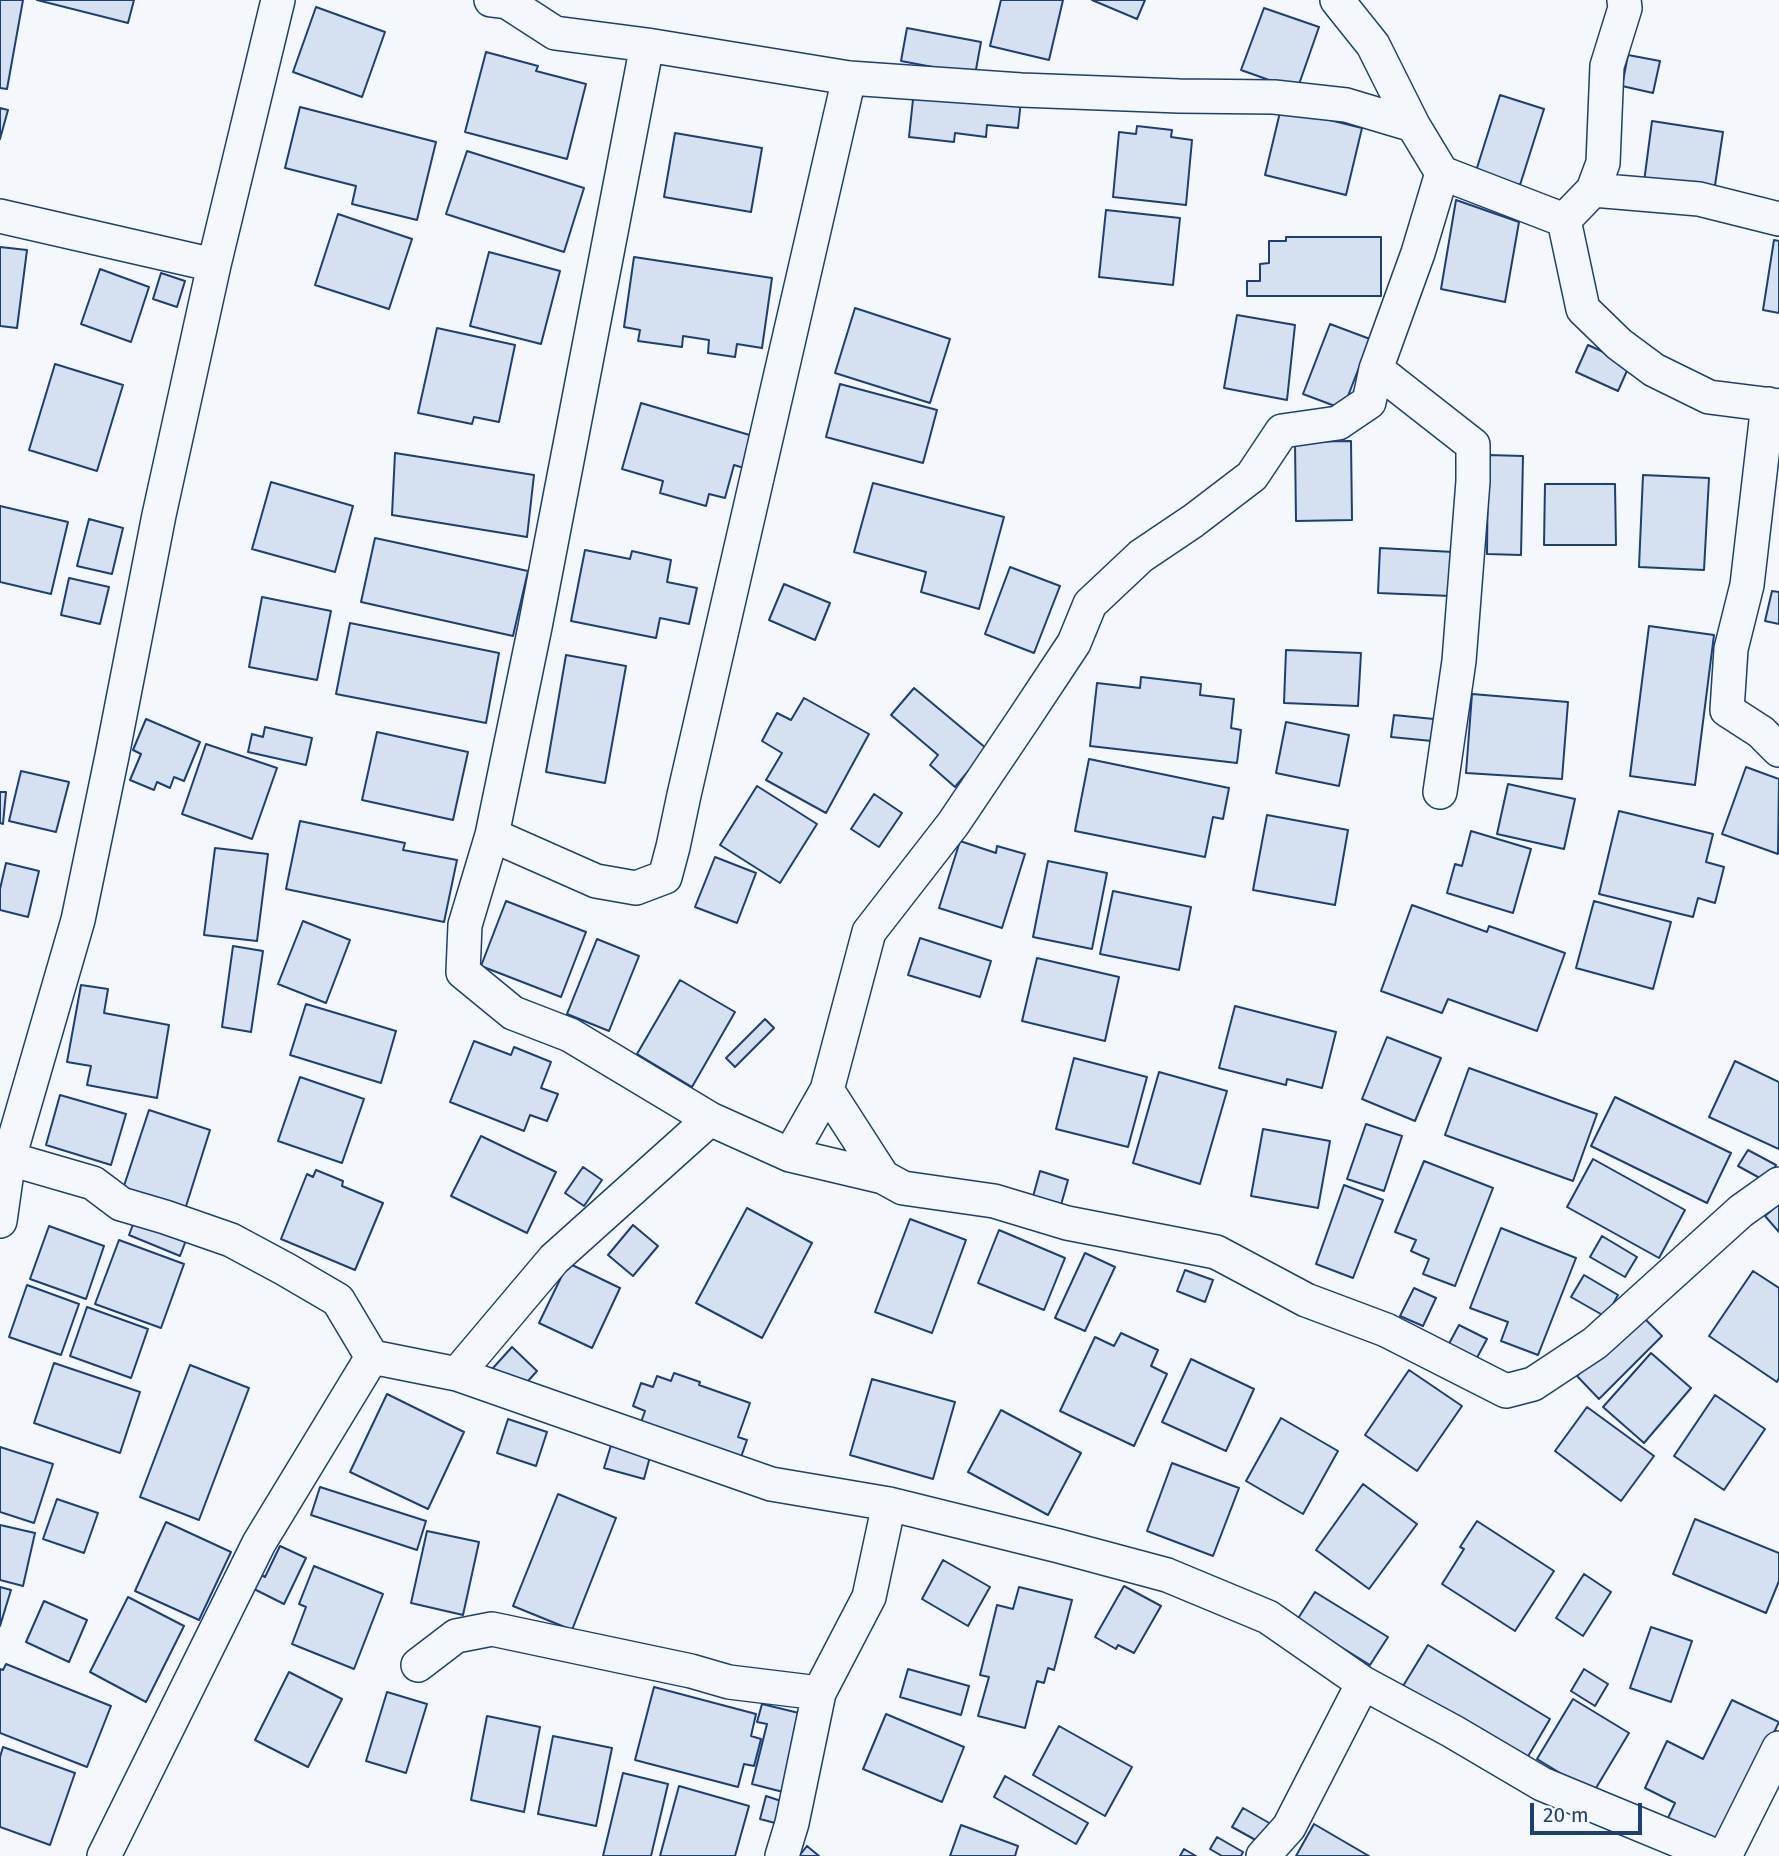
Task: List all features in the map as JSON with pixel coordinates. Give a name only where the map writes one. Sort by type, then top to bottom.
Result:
[{"type":"street","points":[[0,1221],[4,1157],[78,920],[159,515],[214,265],[278,0]]},
{"type":"street","points":[[1336,0],[1373,45],[1413,125],[1441,173],[1564,220]]},
{"type":"street","points":[[1564,220],[1593,190],[1603,163],[1607,66],[1625,8],[1624,0]]},
{"type":"street","points":[[501,1],[555,33],[849,78],[1021,90],[1274,97],[1346,105],[1413,125]]},
{"type":"street","points":[[647,45],[535,627],[492,835],[465,925],[463,972],[513,1013],[570,1035],[710,1119],[790,1155],[883,1177],[904,1188],[993,1200],[1066,1223],[1216,1252],[1306,1300],[1386,1330],[1506,1391],[1533,1384],[1595,1343],[1741,1211],[1779,1184]]},
{"type":"street","points":[[492,835],[596,881],[636,888],[665,877],[849,78]]},
{"type":"street","points":[[790,1155],[827,1090],[869,932],[953,824],[1074,643],[1090,604],[1141,556],[1193,522],[1252,476],[1282,430],[1338,423],[1369,402],[1376,369],[1418,253],[1441,173]]},
{"type":"street","points":[[1593,190],[1699,199],[1779,219]]},
{"type":"street","points":[[0,216],[214,265]]},
{"type":"street","points":[[1564,220],[1583,309],[1619,344],[1654,370],[1709,397],[1774,405],[1746,584],[1731,649],[1727,710],[1761,732],[1779,750]]},
{"type":"street","points":[[1376,369],[1473,445],[1473,481],[1459,661],[1440,792]]},
{"type":"street","points":[[827,1090],[883,1177]]},
{"type":"street","points":[[457,1374],[554,1259],[710,1119]]},
{"type":"street","points":[[4,1157],[93,1182],[121,1205],[231,1240],[285,1269],[338,1300],[372,1357],[457,1374],[771,1484],[889,1504],[1167,1575],[1268,1617],[1363,1683],[1542,1784],[1714,1855],[1779,1748]]},
{"type":"street","points":[[104,1856],[259,1543],[372,1357]]},
{"type":"street","points":[[782,1856],[792,1823],[819,1693],[869,1597],[889,1504]]},
{"type":"street","points":[[418,1665],[456,1636],[492,1629],[691,1671],[729,1682],[819,1693]]},
{"type":"street","points":[[1264,1856],[1289,1827],[1363,1683]]},
{"type":"building","points":[[0,0],[23,0],[7,89],[0,88]]},
{"type":"building","points":[[37,0],[134,0],[128,23]]},
{"type":"building","points":[[1001,0],[1063,0],[1049,60],[990,46]]},
{"type":"building","points":[[1092,0],[1145,0],[1137,19]]},
{"type":"building","points":[[316,7],[385,32],[362,97],[293,72]]},
{"type":"building","points":[[1264,8],[1319,27],[1297,90],[1241,70]]},
{"type":"building","points":[[907,28],[981,42],[975,75],[901,61]]},
{"type":"building","points":[[486,52],[538,66],[536,71],[586,84],[567,159],[465,132]]},
{"type":"building","points":[[1628,55],[1660,61],[1653,93],[1622,86]]},
{"type":"building","points":[[914,90],[1021,101],[1018,128],[987,125],[986,137],[955,133],[954,142],[909,137]]},
{"type":"building","points":[[1500,95],[1544,109],[1520,185],[1476,171]]},
{"type":"building","points":[[300,107],[436,142],[417,220],[352,204],[356,186],[285,168]]},
{"type":"building","points":[[0,108],[8,110],[0,139]]},
{"type":"building","points":[[1281,108],[1362,128],[1346,195],[1265,175]]},
{"type":"building","points":[[1652,121],[1723,132],[1714,192],[1644,182]]},
{"type":"building","points":[[1137,126],[1172,130],[1171,137],[1192,140],[1186,205],[1113,197],[1119,132],[1136,134]]},
{"type":"building","points":[[675,133],[762,148],[751,212],[664,197]]},
{"type":"building","points":[[467,151],[584,188],[564,252],[446,214]]},
{"type":"building","points":[[1456,200],[1519,222],[1505,302],[1441,289]]},
{"type":"building","points":[[1106,210],[1180,218],[1173,285],[1099,277]]},
{"type":"building","points":[[338,214],[412,239],[389,309],[315,285]]},
{"type":"building","points":[[1286,237],[1381,237],[1381,296],[1247,296],[1247,281],[1260,281],[1260,264],[1269,263],[1269,241],[1286,241]]},
{"type":"building","points":[[1774,240],[1779,241],[1779,313],[1763,310]]},
{"type":"building","points":[[0,247],[27,250],[17,328],[0,326]]},
{"type":"building","points":[[489,252],[560,271],[541,344],[470,326]]},
{"type":"building","points":[[634,257],[772,278],[762,348],[737,344],[735,357],[708,353],[709,340],[683,336],[682,347],[638,341],[640,330],[624,327]]},
{"type":"building","points":[[100,269],[149,287],[131,342],[81,324]]},
{"type":"building","points":[[161,273],[185,281],[177,307],[153,299]]},
{"type":"building","points":[[855,308],[950,339],[930,403],[835,373]]},
{"type":"building","points":[[1237,315],[1295,325],[1287,400],[1224,388]]},
{"type":"building","points":[[1330,324],[1370,339],[1343,409],[1303,394]]},
{"type":"building","points":[[437,328],[515,345],[499,422],[474,417],[472,424],[418,413]]},
{"type":"building","points":[[1588,345],[1630,364],[1618,391],[1576,372]]},
{"type":"building","points":[[55,364],[123,385],[97,471],[29,450]]},
{"type":"building","points":[[840,384],[937,410],[923,463],[826,437]]},
{"type":"building","points":[[641,403],[753,436],[744,468],[734,465],[725,498],[709,494],[706,506],[660,493],[663,481],[622,469]]},
{"type":"building","points":[[1351,441],[1352,520],[1296,521],[1295,442]]},
{"type":"building","points":[[395,453],[534,475],[527,537],[392,515]]},
{"type":"building","points":[[1488,455],[1523,456],[1521,555],[1487,554]]},
{"type":"building","points":[[1643,475],[1709,478],[1704,570],[1639,567]]},
{"type":"building","points":[[271,482],[353,506],[335,572],[252,549]]},
{"type":"building","points":[[873,483],[1004,517],[979,609],[921,592],[926,572],[854,552]]},
{"type":"building","points":[[1545,484],[1615,484],[1616,545],[1544,545]]},
{"type":"building","points":[[0,506],[68,522],[51,594],[0,582]]},
{"type":"building","points":[[89,519],[123,528],[112,574],[77,566]]},
{"type":"building","points":[[375,538],[528,571],[513,636],[361,602]]},
{"type":"building","points":[[1380,548],[1453,552],[1451,596],[1378,593]]},
{"type":"building","points":[[585,550],[630,559],[632,551],[671,560],[667,582],[697,588],[689,624],[660,618],[656,638],[571,621]]},
{"type":"building","points":[[1010,567],[1060,586],[1034,653],[985,634]]},
{"type":"building","points":[[69,578],[109,587],[100,624],[61,615]]},
{"type":"building","points":[[784,584],[830,603],[815,640],[769,620]]},
{"type":"building","points":[[1772,591],[1779,592],[1779,624],[1765,621]]},
{"type":"building","points":[[262,597],[331,611],[317,680],[249,667]]},
{"type":"building","points":[[350,623],[499,653],[486,723],[336,694]]},
{"type":"building","points":[[1649,626],[1714,635],[1695,785],[1630,776]]},
{"type":"building","points":[[1286,650],[1361,653],[1358,706],[1284,703]]},
{"type":"building","points":[[566,655],[626,666],[605,783],[546,772]]},
{"type":"building","points":[[1141,677],[1201,684],[1200,695],[1234,699],[1231,728],[1241,730],[1237,763],[1090,746],[1097,683],[1140,688]]},
{"type":"building","points":[[914,688],[987,749],[955,787],[930,765],[938,755],[891,715]]},
{"type":"building","points":[[1472,694],[1568,702],[1562,779],[1466,773]]},
{"type":"building","points":[[804,698],[869,734],[826,813],[766,780],[782,753],[762,741],[777,713],[791,720]]},
{"type":"building","points":[[1394,715],[1434,719],[1432,741],[1391,737]]},
{"type":"building","points":[[146,719],[200,742],[184,781],[174,777],[170,788],[157,782],[154,790],[130,780],[141,754],[133,750]]},
{"type":"building","points":[[1286,722],[1349,735],[1339,786],[1276,773]]},
{"type":"building","points":[[265,727],[312,738],[306,765],[248,752],[252,734],[263,737]]},
{"type":"building","points":[[377,732],[468,752],[453,820],[362,800]]},
{"type":"building","points":[[206,744],[277,768],[252,839],[182,814]]},
{"type":"building","points":[[1089,759],[1229,788],[1223,819],[1213,817],[1205,857],[1075,831]]},
{"type":"building","points":[[1746,767],[1779,779],[1778,854],[1722,834]]},
{"type":"building","points":[[21,771],[69,782],[56,832],[9,821]]},
{"type":"building","points":[[1508,784],[1575,799],[1564,849],[1497,834]]},
{"type":"building","points":[[757,786],[817,824],[780,883],[720,845]]},
{"type":"building","points":[[0,792],[6,792],[3,824],[0,823]]},
{"type":"building","points":[[874,794],[902,813],[879,847],[851,829]]},
{"type":"building","points":[[1619,811],[1713,834],[1706,862],[1724,867],[1715,903],[1698,898],[1693,917],[1599,894]]},
{"type":"building","points":[[1267,815],[1348,830],[1335,905],[1253,890]]},
{"type":"building","points":[[300,821],[405,843],[403,850],[457,860],[444,922],[286,889]]},
{"type":"building","points":[[1471,831],[1531,849],[1513,913],[1447,893],[1455,864],[1462,866]]},
{"type":"building","points":[[960,841],[996,853],[997,846],[1025,854],[1002,928],[939,908]]},
{"type":"building","points":[[215,848],[268,854],[257,941],[204,935]]},
{"type":"building","points":[[715,857],[756,873],[737,923],[695,907]]},
{"type":"building","points":[[1048,861],[1107,873],[1092,949],[1033,937]]},
{"type":"building","points":[[6,863],[39,871],[28,917],[0,910],[0,889]]},
{"type":"building","points":[[1113,891],[1191,907],[1179,970],[1100,954]]},
{"type":"building","points":[[506,901],[586,932],[561,997],[481,966]]},
{"type":"building","points":[[1594,901],[1671,922],[1653,989],[1576,968]]},
{"type":"building","points":[[1412,905],[1487,932],[1489,926],[1565,953],[1537,1031],[1448,999],[1442,1013],[1381,991]]},
{"type":"building","points":[[303,921],[350,940],[326,1003],[278,984]]},
{"type":"building","points":[[920,938],[991,961],[980,997],[908,975]]},
{"type":"building","points":[[597,939],[639,956],[609,1031],[567,1014]]},
{"type":"building","points":[[233,946],[263,951],[251,1032],[222,1027]]},
{"type":"building","points":[[1037,958],[1119,977],[1105,1041],[1022,1021]]},
{"type":"building","points":[[680,980],[735,1012],[692,1087],[637,1054]]},
{"type":"building","points":[[81,985],[108,989],[104,1013],[169,1025],[157,1098],[87,1085],[91,1066],[67,1062]]},
{"type":"building","points":[[306,1004],[396,1031],[381,1083],[290,1055]]},
{"type":"building","points":[[1235,1006],[1336,1032],[1322,1088],[1287,1079],[1286,1085],[1219,1068]]},
{"type":"building","points":[[765,1019],[774,1028],[735,1067],[726,1058]]},
{"type":"building","points":[[1387,1037],[1441,1058],[1415,1121],[1362,1099]]},
{"type":"building","points":[[474,1041],[511,1055],[514,1047],[551,1062],[541,1088],[558,1094],[547,1121],[530,1115],[524,1131],[450,1102]]},
{"type":"building","points":[[1074,1058],[1147,1077],[1128,1147],[1056,1129]]},
{"type":"building","points":[[1735,1061],[1779,1082],[1779,1149],[1709,1117]]},
{"type":"building","points":[[1469,1068],[1597,1114],[1573,1181],[1445,1135]]},
{"type":"building","points":[[1159,1072],[1227,1091],[1200,1184],[1133,1163]]},
{"type":"building","points":[[300,1077],[364,1099],[342,1163],[278,1141]]},
{"type":"building","points":[[60,1095],[126,1114],[111,1165],[46,1145]]},
{"type":"building","points":[[1615,1097],[1731,1153],[1707,1203],[1591,1146]]},
{"type":"building","points":[[149,1110],[210,1130],[182,1219],[120,1198]]},
{"type":"building","points":[[1366,1124],[1402,1136],[1384,1191],[1347,1179]]},
{"type":"building","points":[[1263,1129],[1330,1141],[1318,1208],[1251,1196]]},
{"type":"building","points":[[481,1136],[556,1172],[527,1233],[451,1196]]},
{"type":"building","points":[[1748,1150],[1776,1165],[1767,1182],[1738,1166]]},
{"type":"building","points":[[1593,1159],[1685,1210],[1659,1258],[1567,1207]]},
{"type":"building","points":[[1424,1161],[1493,1188],[1455,1286],[1423,1274],[1429,1259],[1411,1251],[1416,1240],[1395,1232]]},
{"type":"building","points":[[583,1167],[602,1180],[584,1206],[565,1193]]},
{"type":"building","points":[[316,1170],[343,1181],[342,1186],[383,1203],[355,1270],[281,1239],[307,1174],[313,1177]]},
{"type":"building","points":[[1040,1171],[1068,1180],[1059,1212],[1031,1204]]},
{"type":"building","points":[[1344,1185],[1383,1200],[1353,1278],[1316,1264]]},
{"type":"building","points":[[1779,1204],[1779,1232],[1765,1216]]},
{"type":"building","points":[[747,1208],[812,1243],[762,1338],[696,1303]]},
{"type":"building","points":[[910,1219],[966,1240],[932,1333],[875,1312]]},
{"type":"building","points":[[134,1222],[188,1235],[180,1256],[129,1235]]},
{"type":"building","points":[[633,1225],[658,1246],[633,1276],[608,1255]]},
{"type":"building","points":[[49,1226],[104,1246],[86,1299],[30,1279]]},
{"type":"building","points":[[1501,1228],[1576,1258],[1538,1355],[1501,1341],[1508,1322],[1470,1308]]},
{"type":"building","points":[[999,1230],[1065,1258],[1044,1310],[978,1283]]},
{"type":"building","points":[[1602,1236],[1637,1257],[1625,1277],[1590,1257]]},
{"type":"building","points":[[119,1240],[184,1264],[161,1328],[95,1304]]},
{"type":"building","points":[[1085,1253],[1115,1267],[1085,1331],[1055,1318]]},
{"type":"building","points":[[568,1263],[620,1288],[592,1348],[539,1323]]},
{"type":"building","points":[[1185,1270],[1213,1280],[1205,1302],[1177,1291]]},
{"type":"building","points":[[1753,1271],[1779,1288],[1777,1382],[1709,1336]]},
{"type":"building","points":[[1584,1275],[1618,1295],[1606,1317],[1571,1297]]},
{"type":"building","points":[[27,1285],[79,1304],[61,1355],[9,1337]]},
{"type":"building","points":[[1414,1288],[1436,1298],[1423,1326],[1400,1316]]},
{"type":"building","points":[[87,1307],[148,1329],[131,1378],[70,1356]]},
{"type":"building","points":[[1640,1314],[1662,1336],[1599,1399],[1577,1376]]},
{"type":"building","points":[[1459,1325],[1487,1339],[1472,1367],[1444,1353]]},
{"type":"building","points":[[1121,1333],[1158,1350],[1151,1366],[1167,1374],[1134,1446],[1060,1411],[1095,1337],[1114,1346]]},
{"type":"building","points":[[512,1347],[537,1371],[519,1391],[493,1368]]},
{"type":"building","points":[[1651,1353],[1691,1388],[1644,1443],[1603,1407]]},
{"type":"building","points":[[1191,1359],[1254,1389],[1226,1451],[1162,1422]]},
{"type":"building","points":[[54,1363],[140,1392],[120,1453],[34,1423]]},
{"type":"building","points":[[190,1365],[249,1388],[199,1520],[140,1497]]},
{"type":"building","points":[[1409,1370],[1462,1406],[1417,1471],[1365,1435]]},
{"type":"building","points":[[674,1373],[750,1403],[738,1437],[747,1440],[740,1460],[640,1425],[645,1411],[633,1406],[641,1383],[653,1387],[657,1376],[671,1381]]},
{"type":"building","points":[[872,1379],[955,1402],[933,1479],[850,1455]]},
{"type":"building","points":[[387,1394],[464,1432],[428,1509],[350,1472]]},
{"type":"building","points":[[1715,1395],[1765,1429],[1724,1490],[1674,1456]]},
{"type":"building","points":[[1587,1407],[1654,1456],[1621,1501],[1555,1451]]},
{"type":"building","points":[[1001,1410],[1081,1453],[1048,1515],[968,1472]]},
{"type":"building","points":[[1281,1418],[1338,1451],[1303,1514],[1246,1481]]},
{"type":"building","points":[[508,1419],[547,1432],[536,1466],[497,1453]]},
{"type":"building","points":[[612,1442],[651,1453],[644,1479],[604,1468]]},
{"type":"building","points":[[0,1447],[53,1464],[34,1523],[0,1512]]},
{"type":"building","points":[[1172,1463],[1239,1488],[1213,1556],[1147,1531]]},
{"type":"building","points":[[1363,1484],[1417,1524],[1369,1589],[1316,1550]]},
{"type":"building","points":[[320,1487],[426,1521],[417,1550],[311,1515]]},
{"type":"building","points":[[558,1494],[616,1518],[572,1630],[513,1606]]},
{"type":"building","points":[[57,1499],[98,1513],[84,1553],[43,1539]]},
{"type":"building","points":[[1695,1519],[1779,1553],[1779,1581],[1766,1613],[1673,1574]]},
{"type":"building","points":[[1477,1521],[1554,1571],[1515,1631],[1442,1584],[1464,1549],[1460,1547]]},
{"type":"building","points":[[166,1522],[231,1552],[199,1620],[135,1591]]},
{"type":"building","points":[[0,1525],[35,1533],[23,1586],[0,1580]]},
{"type":"building","points":[[427,1531],[479,1542],[463,1615],[411,1603]]},
{"type":"building","points":[[280,1546],[306,1558],[284,1604],[250,1587],[257,1573],[265,1577]]},
{"type":"building","points":[[943,1560],[990,1587],[968,1626],[922,1599]]},
{"type":"building","points":[[314,1566],[383,1594],[354,1669],[292,1644],[306,1607],[299,1604]]},
{"type":"building","points":[[1584,1574],[1611,1592],[1583,1636],[1556,1618]]},
{"type":"building","points":[[1124,1586],[1161,1606],[1134,1653],[1118,1645],[1116,1649],[1095,1637]]},
{"type":"building","points":[[0,1587],[11,1590],[0,1626]]},
{"type":"building","points":[[1019,1587],[1072,1600],[1054,1670],[1048,1668],[1044,1683],[1037,1681],[1025,1728],[978,1716],[989,1677],[980,1675],[997,1605],[1013,1609]]},
{"type":"building","points":[[1315,1592],[1388,1637],[1370,1665],[1297,1620]]},
{"type":"building","points":[[128,1597],[184,1626],[146,1702],[90,1672]]},
{"type":"building","points":[[44,1601],[87,1620],[69,1662],[26,1642]]},
{"type":"building","points":[[1651,1627],[1692,1641],[1671,1702],[1630,1688]]},
{"type":"building","points":[[1428,1645],[1550,1719],[1523,1765],[1400,1691]]},
{"type":"building","points":[[6,1664],[111,1706],[87,1767],[0,1733],[0,1669],[3,1670]]},
{"type":"building","points":[[908,1669],[969,1686],[961,1715],[900,1697]]},
{"type":"building","points":[[1584,1669],[1608,1684],[1595,1706],[1571,1691]]},
{"type":"building","points":[[289,1672],[342,1699],[308,1767],[255,1740]]},
{"type":"building","points":[[654,1687],[756,1714],[751,1736],[761,1739],[754,1766],[744,1764],[738,1787],[635,1760]]},
{"type":"building","points":[[387,1692],[427,1704],[406,1773],[366,1761]]},
{"type":"building","points":[[1573,1699],[1629,1733],[1593,1793],[1537,1759]]},
{"type":"building","points":[[1732,1700],[1779,1722],[1719,1846],[1667,1820],[1675,1803],[1645,1788],[1667,1741],[1703,1759]]},
{"type":"building","points":[[762,1704],[803,1714],[783,1792],[752,1784],[767,1724],[757,1722]]},
{"type":"building","points":[[886,1714],[964,1747],[942,1802],[863,1769]]},
{"type":"building","points":[[487,1716],[540,1727],[524,1812],[471,1800]]},
{"type":"building","points":[[1059,1726],[1132,1767],[1105,1816],[1033,1775]]},
{"type":"building","points":[[553,1736],[612,1748],[596,1826],[538,1814]]},
{"type":"building","points":[[3,1747],[75,1773],[50,1845],[0,1827],[0,1757]]},
{"type":"building","points":[[623,1773],[668,1784],[651,1856],[603,1856]]},
{"type":"building","points":[[1005,1776],[1088,1823],[1076,1844],[994,1797]]},
{"type":"building","points":[[679,1786],[749,1806],[735,1856],[660,1856]]},
{"type":"building","points":[[766,1796],[784,1802],[779,1824],[760,1819]]},
{"type":"building","points":[[1243,1808],[1271,1824],[1261,1843],[1232,1827]]},
{"type":"building","points":[[1314,1824],[1369,1856],[1296,1856]]},
{"type":"building","points":[[961,1825],[1018,1846],[1015,1856],[950,1856]]},
{"type":"building","points":[[1217,1837],[1243,1852],[1241,1856],[1222,1856],[1210,1849]]},
{"type":"building","points":[[807,1846],[819,1856],[799,1856]]},
{"type":"building","points":[[1184,1849],[1196,1856],[1180,1856]]}]
